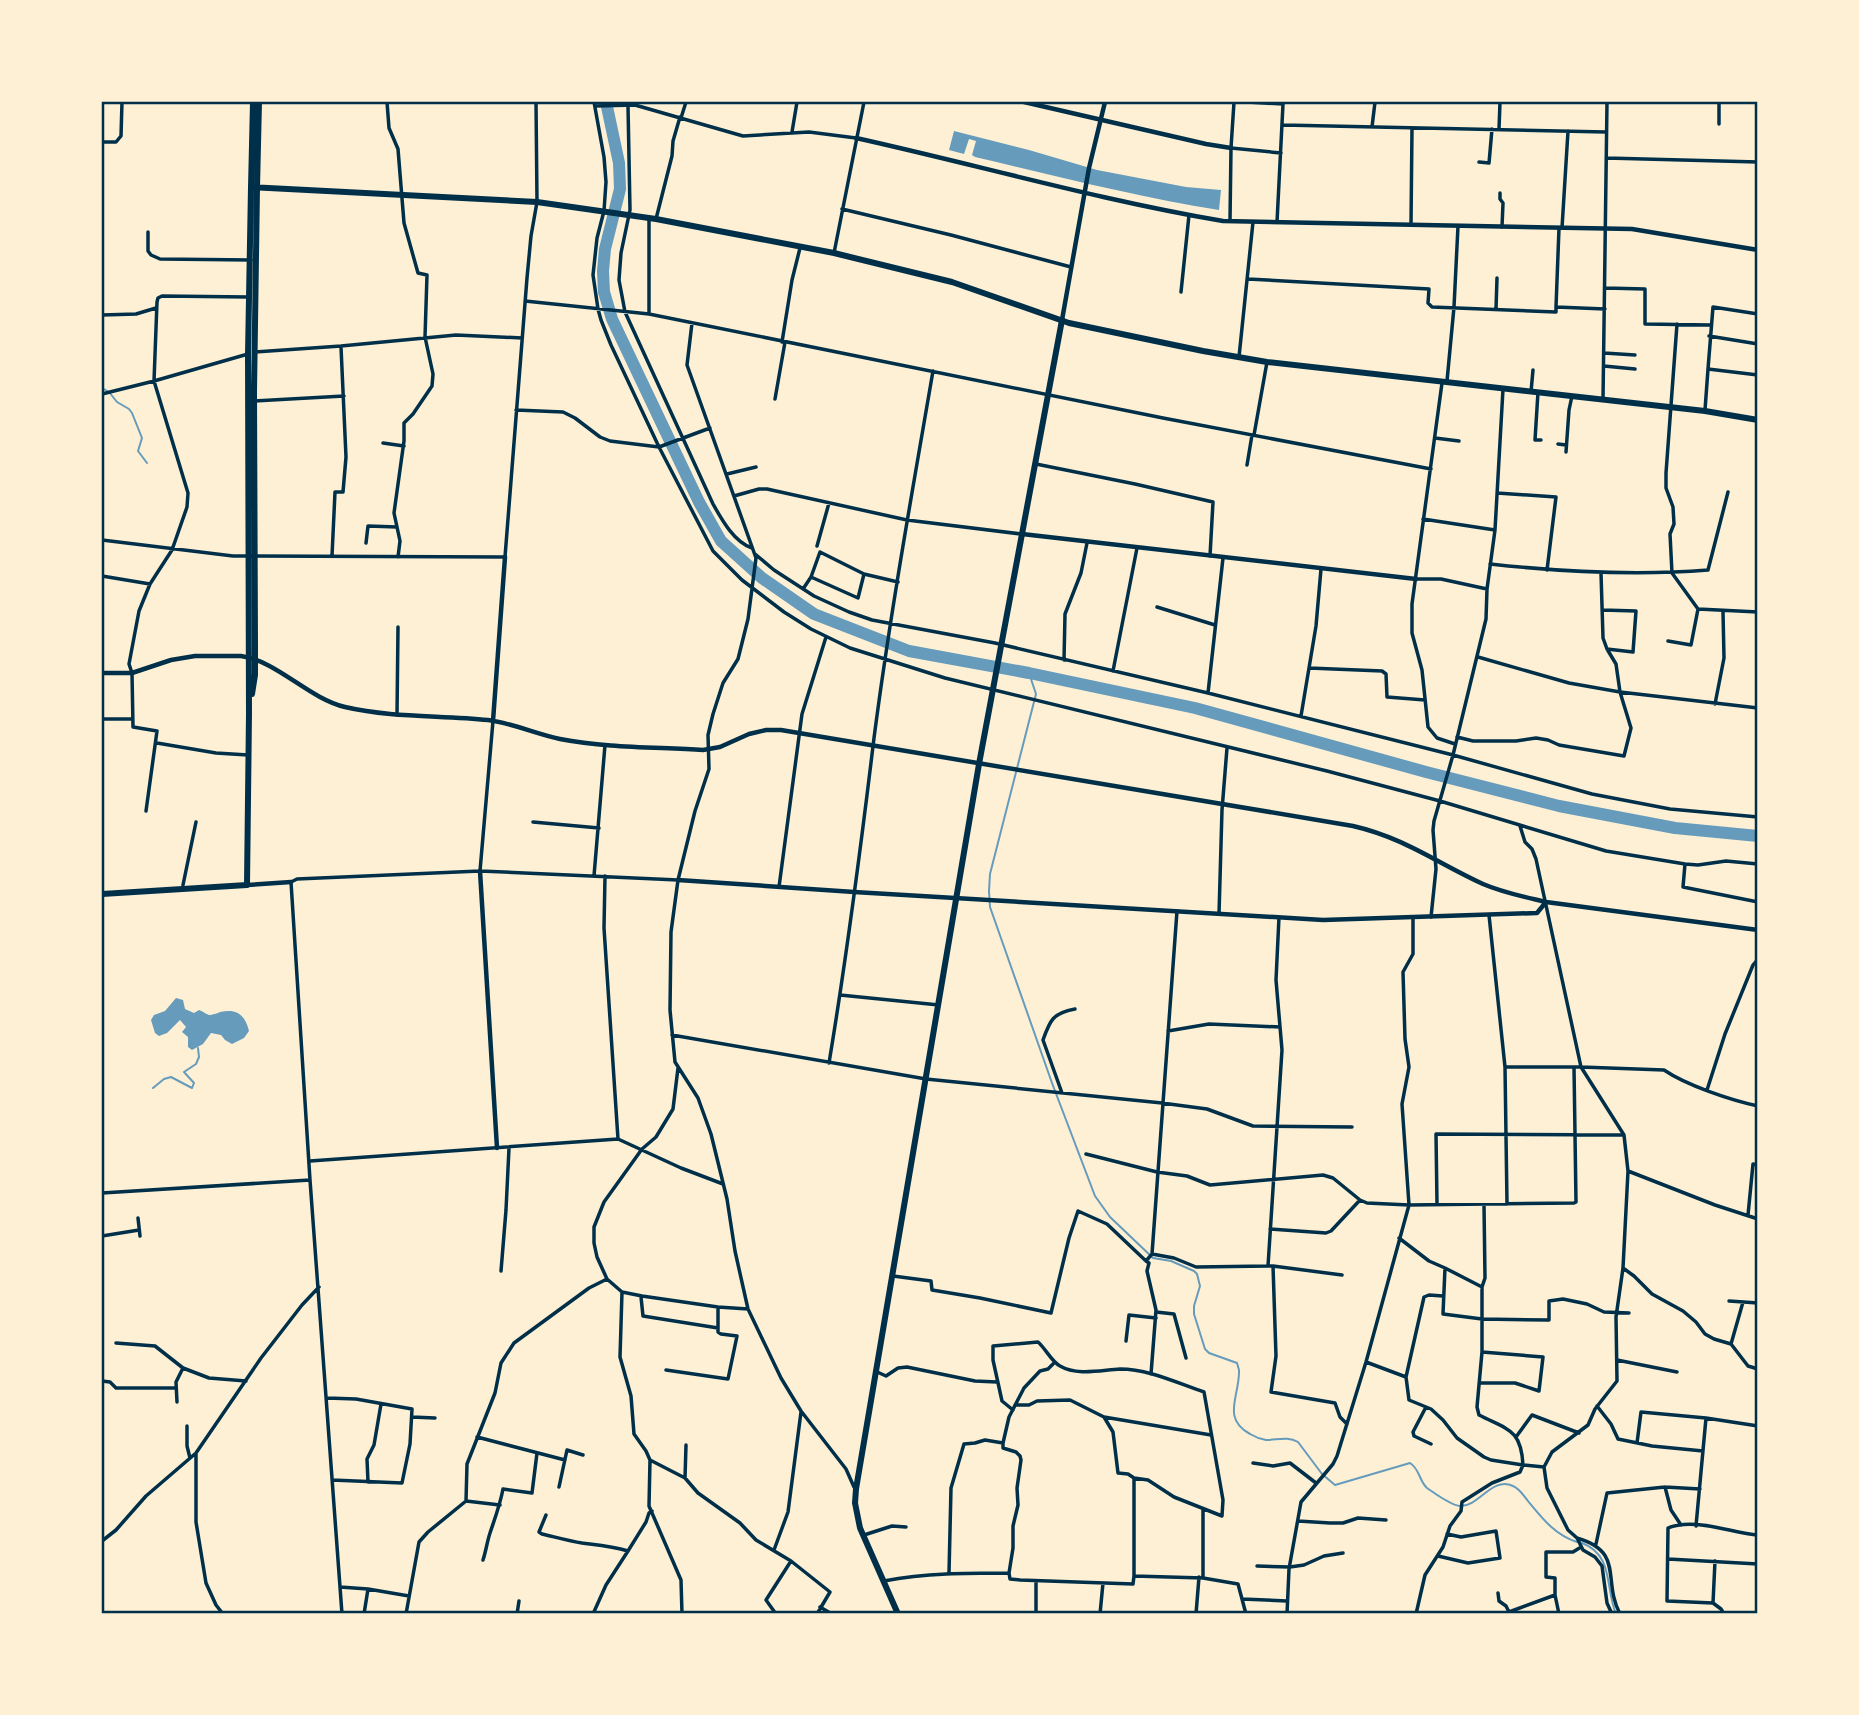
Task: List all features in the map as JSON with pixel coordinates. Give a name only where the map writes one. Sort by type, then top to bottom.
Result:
[{"type":"main road","points":[[102,894],[247,885],[249,710],[255,675],[252,658],[251,556],[253,102]]},
{"type":"main road","points":[[254,188],[258,102]]},
{"type":"main road","points":[[254,188],[537,202],[628,214],[834,253],[952,282],[1062,320],[1113,333],[1239,357],[1705,411],[1758,421]]},
{"type":"main road","points":[[898,1614],[863,1535],[857,1517],[856,1489],[979,765],[1062,320]]},
{"type":"street","points":[[102,142],[116,142],[121,136],[122,102]]},
{"type":"street","points":[[387,102],[389,128],[398,149],[404,223],[418,272],[427,275],[425,337],[433,374],[432,386],[404,423],[404,446],[394,509],[400,541],[398,556]]},
{"type":"street","points":[[497,1148],[480,871],[525,302],[537,202],[536,102]]},
{"type":"street","points":[[649,314],[652,218],[686,102]]},
{"type":"street","points":[[792,132],[797,102]]},
{"type":"street","points":[[834,253],[864,102]]},
{"type":"street","points":[[1024,102],[1206,144],[1281,153]]},
{"type":"street","points":[[1062,320],[1089,168],[1105,102]]},
{"type":"street","points":[[1230,221],[1234,102]]},
{"type":"street","points":[[1247,102],[1283,104],[1277,222]]},
{"type":"street","points":[[1373,127],[1375,102]]},
{"type":"street","points":[[1499,129],[1500,102]]},
{"type":"street","points":[[1604,400],[1607,102]]},
{"type":"street","points":[[1718,124],[1719,102]]},
{"type":"street","points":[[1758,250],[1643,230],[1230,221],[1189,215],[1085,192],[856,138],[792,132],[743,136],[635,105],[596,105],[606,182],[605,211],[597,238],[594,263],[594,289],[611,345],[713,551],[784,612],[850,648],[945,678],[1441,799],[1606,851],[1685,864],[1726,861],[1758,864]]},
{"type":"street","points":[[628,106],[631,190],[619,269],[624,312],[721,519],[744,545],[752,548]]},
{"type":"street","points":[[1283,125],[1606,132]]},
{"type":"street","points":[[1411,226],[1412,128]]},
{"type":"street","points":[[1479,162],[1489,163],[1492,129]]},
{"type":"street","points":[[1248,279],[1429,289],[1428,303],[1432,307],[1556,312],[1568,131]]},
{"type":"street","points":[[1606,158],[1758,162]]},
{"type":"street","points":[[1500,193],[1503,203],[1502,227]]},
{"type":"street","points":[[842,209],[1071,267]]},
{"type":"street","points":[[1181,292],[1189,215]]},
{"type":"street","points":[[1239,357],[1253,222]]},
{"type":"street","points":[[1455,744],[1437,738],[1428,727],[1422,670],[1412,633],[1412,604],[1445,381],[1454,307],[1458,226]]},
{"type":"street","points":[[148,232],[148,251],[156,258],[253,260]]},
{"type":"street","points":[[775,399],[792,280],[800,246]]},
{"type":"street","points":[[1496,309],[1497,278]]},
{"type":"street","points":[[1605,288],[1645,289],[1645,324],[1710,326]]},
{"type":"street","points":[[146,811],[157,731],[133,727],[132,673],[129,664],[139,611],[150,584],[172,550],[187,507],[187,493],[154,381],[158,298],[252,297]]},
{"type":"street","points":[[525,302],[649,314],[1431,469]]},
{"type":"street","points":[[1556,307],[1605,309]]},
{"type":"street","points":[[1705,411],[1713,307],[1758,314]]},
{"type":"street","points":[[102,315],[136,314],[156,308]]},
{"type":"street","points":[[692,323],[687,365],[755,556],[748,619],[738,659],[726,677],[717,702],[708,736],[709,769],[695,811],[678,880],[671,932],[671,1035],[674,1062],[698,1098],[711,1134],[747,1309],[781,1378],[801,1411],[846,1469],[856,1489]]},
{"type":"street","points":[[1668,641],[1691,645],[1698,609],[1672,573],[1670,534],[1674,524],[1673,507],[1666,488],[1677,324]]},
{"type":"street","points":[[107,393],[252,353],[425,337],[471,335],[522,338]]},
{"type":"street","points":[[1709,336],[1758,344]]},
{"type":"street","points":[[332,556],[335,492],[343,492],[346,457],[341,346]]},
{"type":"street","points":[[1604,353],[1635,355]]},
{"type":"street","points":[[1247,465],[1267,362]]},
{"type":"street","points":[[1604,366],[1635,369]]},
{"type":"street","points":[[1708,369],[1758,376]]},
{"type":"street","points":[[1533,370],[1534,442],[1541,440]]},
{"type":"street","points":[[829,1063],[886,658],[933,371]]},
{"type":"street","points":[[1431,917],[1436,859],[1433,830],[1486,619],[1495,530],[1503,388]]},
{"type":"street","points":[[251,401],[344,396]]},
{"type":"street","points":[[1566,452],[1572,396]]},
{"type":"street","points":[[516,410],[563,412],[610,441],[660,446],[710,428]]},
{"type":"street","points":[[1435,438],[1459,441]]},
{"type":"street","points":[[383,443],[404,446]]},
{"type":"street","points":[[1558,444],[1566,445]]},
{"type":"street","points":[[1034,464],[1213,502],[1210,556]]},
{"type":"street","points":[[726,474],[755,467]]},
{"type":"street","points":[[733,496],[767,489],[907,520],[1321,569],[1441,579],[1487,589]]},
{"type":"street","points":[[1490,564],[1601,573],[1708,570],[1728,492]]},
{"type":"street","points":[[1497,493],[1556,497],[1547,570]]},
{"type":"street","points":[[817,546],[829,503]]},
{"type":"street","points":[[1423,519],[1495,530]]},
{"type":"street","points":[[366,544],[368,526],[397,527]]},
{"type":"street","points":[[102,540],[233,556],[505,557]]},
{"type":"street","points":[[1064,660],[1065,614],[1082,573],[1087,542]]},
{"type":"street","points":[[1113,671],[1137,548]]},
{"type":"street","points":[[803,589],[811,577],[820,552],[864,574],[898,582]]},
{"type":"street","points":[[755,556],[803,589],[849,612],[891,626],[1001,646],[1208,693],[1592,794],[1670,809],[1758,817]]},
{"type":"street","points":[[1208,693],[1223,558]]},
{"type":"street","points":[[1301,717],[1316,626],[1321,569]]},
{"type":"street","points":[[1457,737],[1473,741],[1536,738],[1559,745],[1624,755],[1631,728],[1620,692],[1616,664],[1603,638],[1601,573]]},
{"type":"street","points":[[811,577],[858,598],[864,574]]},
{"type":"street","points":[[102,576],[150,584]]},
{"type":"street","points":[[1157,607],[1216,625]]},
{"type":"street","points":[[1698,609],[1758,612]]},
{"type":"street","points":[[1602,610],[1636,611],[1633,652],[1607,649]]},
{"type":"street","points":[[1715,704],[1724,658],[1723,611]]},
{"type":"street","points":[[397,715],[398,627]]},
{"type":"street","points":[[779,887],[802,715],[826,637]]},
{"type":"street","points":[[102,673],[132,673],[171,660],[195,656],[252,658],[333,703],[397,715],[493,721],[559,739],[708,750],[766,730],[800,733],[1371,830],[1403,842],[1494,888],[1546,902],[1758,930]]},
{"type":"street","points":[[1478,657],[1569,683],[1620,692],[1758,708]]},
{"type":"street","points":[[1309,668],[1382,671],[1386,674],[1387,697],[1425,700]]},
{"type":"street","points":[[102,719],[133,719]]},
{"type":"street","points":[[156,743],[216,753],[248,755]]},
{"type":"street","points":[[594,876],[605,744]]},
{"type":"street","points":[[1219,914],[1222,803],[1228,747]]},
{"type":"street","points":[[183,885],[196,822]]},
{"type":"street","points":[[533,822],[599,828]]},
{"type":"street","points":[[1520,825],[1525,842],[1536,859],[1581,1067],[1624,1135],[1628,1171],[1623,1268],[1616,1313],[1617,1381],[1597,1406],[1588,1424],[1552,1452],[1544,1467],[1547,1488],[1568,1530],[1577,1538],[1595,1544],[1607,1560],[1614,1599],[1620,1614]]},
{"type":"street","points":[[1685,864],[1683,887],[1758,902]]},
{"type":"street","points":[[247,885],[291,882],[297,879],[480,871],[678,880],[1323,920],[1536,913],[1546,902]]},
{"type":"street","points":[[605,876],[604,928],[618,1139]]},
{"type":"street","points":[[291,882],[342,1614]]},
{"type":"street","points":[[1151,1374],[1156,1312],[1147,1271],[1177,912]]},
{"type":"street","points":[[1489,915],[1505,1067],[1507,1204]]},
{"type":"street","points":[[1279,918],[1276,980],[1282,1050],[1270,1229],[1276,1356],[1270,1392],[1335,1403],[1340,1417],[1348,1424]]},
{"type":"street","points":[[1287,1614],[1290,1567],[1301,1503],[1333,1464],[1348,1424],[1409,1205],[1402,1104],[1409,1067],[1405,1038],[1403,972],[1413,954],[1413,918]]},
{"type":"street","points":[[1707,1090],[1725,1034],[1753,965],[1758,959]]},
{"type":"street","points":[[840,995],[939,1006]]},
{"type":"street","points":[[1061,1093],[1042,1040],[1052,1018],[1075,1009]]},
{"type":"street","points":[[1168,1031],[1209,1024],[1280,1027]]},
{"type":"street","points":[[671,1035],[926,1079],[1207,1109],[1253,1126],[1352,1127]]},
{"type":"street","points":[[1505,1067],[1664,1070],[1707,1090],[1758,1106]]},
{"type":"street","points":[[1086,1154],[1157,1172],[1187,1176],[1210,1185],[1323,1175],[1333,1178],[1367,1203],[1574,1203],[1574,1067]]},
{"type":"street","points":[[678,1068],[673,1109],[656,1137],[642,1149],[604,1202],[594,1227],[597,1257],[607,1279],[622,1292],[747,1309]]},
{"type":"street","points":[[1437,1204],[1436,1134],[1624,1135]]},
{"type":"street","points":[[310,1161],[618,1139],[723,1184]]},
{"type":"street","points":[[500,1271],[509,1148]]},
{"type":"street","points":[[1748,1215],[1753,1164],[1758,1165]]},
{"type":"street","points":[[1628,1171],[1758,1219]]},
{"type":"street","points":[[102,1193],[310,1180]]},
{"type":"street","points":[[1270,1229],[1326,1233],[1360,1200]]},
{"type":"street","points":[[1416,1614],[1425,1575],[1438,1556],[1450,1526],[1461,1511],[1462,1502],[1492,1483],[1520,1472],[1523,1465],[1522,1449],[1516,1437],[1503,1425],[1479,1415],[1477,1407],[1482,1352],[1482,1287],[1485,1278],[1484,1205]]},
{"type":"street","points":[[893,1276],[931,1281],[932,1290],[1051,1314],[1078,1211],[1107,1224],[1149,1257],[1174,1258],[1195,1267],[1270,1266],[1342,1275]]},
{"type":"street","points":[[138,1218],[140,1236]]},
{"type":"street","points":[[102,1236],[139,1230]]},
{"type":"street","points":[[1399,1238],[1429,1261],[1482,1287]]},
{"type":"street","points":[[1445,1268],[1443,1314],[1482,1319],[1549,1320],[1549,1301],[1563,1299],[1587,1304],[1604,1312],[1629,1313]]},
{"type":"street","points":[[1623,1268],[1652,1294],[1683,1311],[1705,1334],[1731,1344],[1748,1366],[1758,1369]]},
{"type":"street","points":[[466,1501],[467,1467],[495,1393],[500,1363],[514,1343],[589,1288],[607,1279]]},
{"type":"street","points":[[102,1541],[116,1530],[146,1496],[196,1453],[261,1357],[319,1287]]},
{"type":"street","points":[[622,1292],[620,1357],[631,1396],[634,1434],[650,1460],[649,1506],[681,1580],[682,1614]]},
{"type":"street","points":[[642,1296],[643,1316],[718,1328]]},
{"type":"street","points":[[1443,1296],[1424,1297],[1406,1377],[1409,1400],[1426,1407],[1443,1420],[1457,1438],[1484,1457],[1544,1467]]},
{"type":"street","points":[[1729,1301],[1758,1303]]},
{"type":"street","points":[[1731,1344],[1743,1302]]},
{"type":"street","points":[[666,1370],[728,1379],[737,1336],[718,1332],[718,1307]]},
{"type":"street","points":[[1156,1312],[1174,1314],[1186,1358]]},
{"type":"street","points":[[1126,1341],[1129,1315],[1156,1318]]},
{"type":"street","points":[[1104,1418],[1113,1432],[1118,1473],[1148,1480],[1174,1496],[1222,1516],[1223,1500],[1204,1392],[1151,1374],[1123,1369],[1069,1370],[1055,1362],[1038,1342],[993,1346],[993,1360],[1002,1401],[1014,1407],[1037,1401],[1070,1400],[1104,1418],[1211,1435]]},
{"type":"street","points":[[116,1343],[155,1346],[183,1368],[209,1378],[246,1381]]},
{"type":"street","points":[[1479,1383],[1516,1383],[1539,1391],[1543,1357],[1482,1352]]},
{"type":"street","points":[[1617,1360],[1677,1372]]},
{"type":"street","points":[[1055,1362],[1048,1369],[1040,1371],[1024,1388],[1009,1417],[1003,1443],[1003,1448],[1016,1452],[1021,1460],[1010,1579],[1133,1584],[1134,1478]]},
{"type":"street","points":[[1366,1362],[1406,1377]]},
{"type":"street","points":[[875,1371],[886,1376],[898,1368],[907,1367],[975,1381],[998,1382]]},
{"type":"street","points":[[177,1402],[176,1382],[183,1368]]},
{"type":"street","points":[[102,1381],[110,1382],[116,1388],[176,1388]]},
{"type":"street","points":[[327,1398],[356,1399],[412,1409],[410,1444],[403,1482],[332,1480]]},
{"type":"street","points":[[368,1482],[367,1459],[374,1446],[381,1404]]},
{"type":"street","points":[[1597,1406],[1611,1424],[1618,1439],[1703,1451]]},
{"type":"street","points":[[1426,1407],[1413,1432],[1414,1436],[1430,1444]]},
{"type":"street","points":[[774,1550],[788,1512],[801,1411]]},
{"type":"street","points":[[1637,1443],[1641,1412],[1758,1426]]},
{"type":"street","points":[[1516,1437],[1532,1415],[1578,1433]]},
{"type":"street","points":[[412,1417],[435,1418]]},
{"type":"street","points":[[1696,1526],[1706,1418]]},
{"type":"street","points":[[187,1426],[190,1458]]},
{"type":"street","points":[[477,1437],[565,1460]]},
{"type":"street","points":[[949,1573],[951,1488],[964,1444],[985,1440],[1003,1443]]},
{"type":"street","points":[[685,1478],[686,1445]]},
{"type":"street","points":[[559,1487],[567,1450],[583,1455]]},
{"type":"street","points":[[196,1453],[196,1522],[206,1583],[223,1614]]},
{"type":"street","points":[[483,1560],[503,1489],[532,1493],[537,1453]]},
{"type":"street","points":[[650,1460],[685,1478],[698,1493],[740,1523],[755,1540],[791,1561],[830,1592],[817,1614]]},
{"type":"street","points":[[1253,1463],[1273,1466],[1290,1463],[1316,1483]]},
{"type":"street","points":[[1595,1544],[1607,1493],[1665,1487],[1700,1489]]},
{"type":"street","points":[[1665,1487],[1671,1510],[1681,1525]]},
{"type":"street","points":[[406,1614],[419,1542],[466,1501],[500,1505]]},
{"type":"street","points":[[1196,1614],[1201,1578],[1203,1508]]},
{"type":"street","points":[[593,1614],[606,1585],[652,1511]]},
{"type":"street","points":[[546,1515],[539,1532],[542,1534],[620,1548],[628,1552]]},
{"type":"street","points":[[1298,1521],[1343,1523],[1358,1518],[1386,1520]]},
{"type":"street","points":[[1724,1614],[1713,1603],[1667,1601],[1668,1528],[1681,1525],[1710,1526],[1758,1535]]},
{"type":"street","points":[[863,1535],[892,1526],[906,1527]]},
{"type":"street","points":[[1438,1556],[1468,1563],[1500,1558],[1496,1531],[1461,1538],[1447,1534]]},
{"type":"street","points":[[1577,1538],[1583,1550],[1595,1557],[1602,1566],[1607,1602],[1612,1614]]},
{"type":"street","points":[[1559,1614],[1555,1578],[1546,1577],[1546,1552],[1573,1552],[1581,1547]]},
{"type":"street","points":[[1257,1566],[1304,1565],[1324,1556],[1343,1553]]},
{"type":"street","points":[[1668,1559],[1758,1564]]},
{"type":"street","points":[[776,1614],[766,1600],[791,1561]]},
{"type":"street","points":[[1713,1603],[1715,1561]]},
{"type":"street","points":[[884,1581],[949,1573],[1009,1573]]},
{"type":"street","points":[[1134,1576],[1201,1578],[1238,1584],[1246,1614]]},
{"type":"street","points":[[1036,1581],[1036,1614]]},
{"type":"street","points":[[1100,1614],[1103,1583]]},
{"type":"street","points":[[340,1587],[410,1595]]},
{"type":"street","points":[[364,1614],[368,1589]]},
{"type":"street","points":[[1498,1593],[1499,1601],[1509,1612],[1555,1595]]},
{"type":"street","points":[[1242,1599],[1287,1601]]},
{"type":"street","points":[[517,1614],[519,1601]]},
{"type":"street","points":[[820,1607],[832,1614]]},
{"type":"street","points":[[1521,1607],[1522,1614]]},
{"type":"water","points":[[954,131],[1097,170],[1186,187],[1221,190],[1219,210],[1127,193],[975,157],[972,155],[976,141],[969,139],[964,154],[949,150]]},
{"type":"water","points":[[176,998],[183,1000],[185,1009],[194,1013],[199,1010],[209,1015],[236,1012],[243,1017],[249,1031],[244,1038],[232,1044],[221,1035],[211,1033],[203,1044],[192,1050],[188,1047],[188,1037],[182,1032],[186,1027],[180,1020],[167,1033],[159,1036],[155,1033],[151,1020],[154,1015],[165,1011]]},
{"type":"waterway","points":[[606,102],[619,163],[620,189],[605,249],[603,271],[604,292],[612,319],[699,502],[721,541],[762,578],[814,614],[909,651],[1195,708],[1559,806],[1675,828],[1758,836]]},
{"type":"waterway","points":[[102,388],[132,413],[142,438],[138,451],[147,463]]},
{"type":"waterway","points":[[1029,673],[1036,694],[990,874],[990,907],[1095,1196],[1110,1217],[1153,1258],[1171,1261],[1197,1274],[1200,1286],[1194,1314],[1205,1349],[1237,1363],[1239,1370],[1234,1406],[1236,1421],[1241,1428],[1260,1438],[1298,1442],[1322,1474],[1335,1485],[1410,1463],[1416,1468],[1427,1488],[1460,1506],[1473,1502],[1499,1485],[1513,1486],[1549,1525],[1577,1542]]},
{"type":"waterway","points":[[153,1088],[171,1077],[192,1088],[194,1083],[184,1072],[196,1064],[199,1057],[198,1048]]},
{"type":"waterway","points":[[1582,1543],[1592,1548],[1604,1564],[1616,1614]]}]
